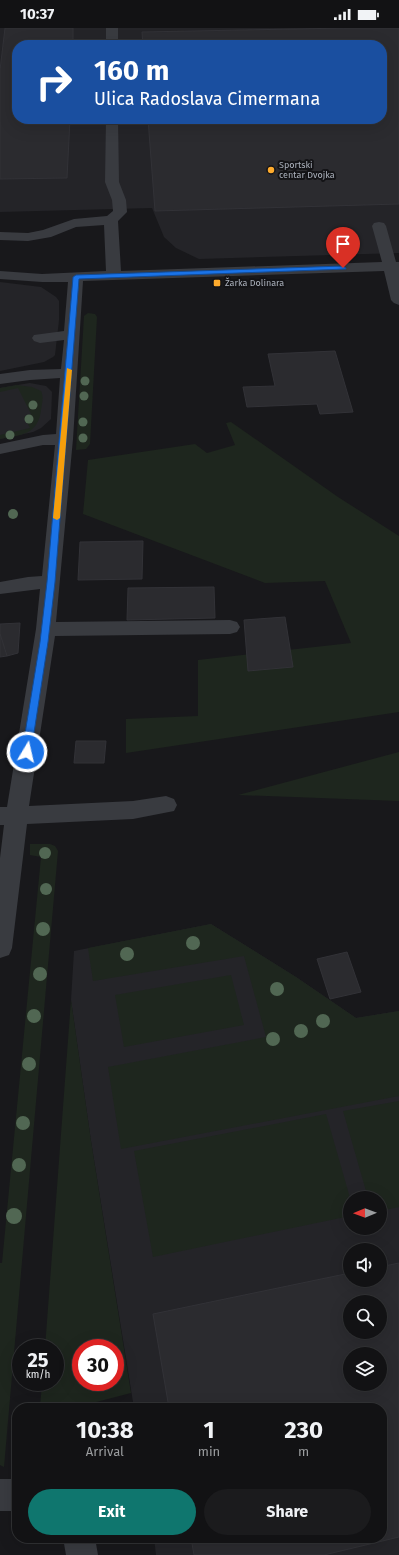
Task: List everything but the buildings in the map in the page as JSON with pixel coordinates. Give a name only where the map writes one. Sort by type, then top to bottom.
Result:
[{"type":"street","points":[[112,28],[112,40]]},
{"type":"street","points":[[0,236],[28,237],[46,234],[74,223],[112,220],[120,212],[119,200],[112,182],[112,124]]},
{"type":"street","points":[[112,182],[103,202],[104,215],[112,220]]},
{"type":"street","points":[[112,220],[114,276]]},
{"type":"street","points":[[379,226],[394,266],[399,300]]},
{"type":"street","points":[[0,275],[42,278],[394,266]]},
{"type":"street","points":[[0,948],[8,815],[46,629],[64,439],[76,277]]},
{"type":"street","points":[[40,338],[52,336],[72,336]]},
{"type":"street","points":[[0,379],[19,375],[69,373]]},
{"type":"street","points":[[0,449],[43,440],[64,439]]},
{"type":"street","points":[[0,588],[28,583],[51,582]]},
{"type":"street","points":[[46,629],[230,627]]},
{"type":"street","points":[[8,815],[133,810],[166,805]]},
{"type":"street","points":[[0,1495],[12,1495]]},
{"type":"street","points":[[80,1543],[82,1555]]},
{"type":"shaded area","points":[[0,28],[399,28],[399,253],[199,259],[176,248],[164,237],[152,208],[0,212]]},
{"type":"shaded area","points":[[0,282],[41,287],[56,297],[59,301],[59,320],[55,355],[53,357],[44,362],[0,371]]},
{"type":"shaded area","points":[[88,313],[95,314],[97,317],[90,444],[86,449],[76,450],[84,316]]},
{"type":"shaded area","points":[[30,383],[46,386],[52,392],[51,419],[41,428],[33,432],[0,439],[0,388]]},
{"type":"shaded area","points":[[17,385],[32,387],[41,391],[42,400],[39,418],[36,425],[27,432],[21,435],[0,439],[0,435],[30,428],[24,417],[31,414],[18,388],[0,392],[0,388]]},
{"type":"shaded area","points":[[231,422],[338,497],[399,536],[399,712],[126,753],[126,719],[198,716],[198,660],[351,643],[325,581],[265,583],[83,514],[88,460],[195,444],[207,453],[235,445],[226,423]]},
{"type":"shaded area","points":[[399,752],[399,801],[238,795]]},
{"type":"shaded area","points":[[30,844],[50,844],[55,846],[58,851],[15,1339],[12,1339],[12,1376],[4,1467],[0,1465],[0,1263],[2,1263],[41,857],[30,855]]},
{"type":"shaded area","points":[[211,924],[296,977],[356,1018],[399,1011],[399,1555],[156,1555],[155,1543],[387,1543],[387,1403],[133,1403],[91,1141],[71,1000],[74,951]]},
{"type":"shaded area","points":[[211,924],[296,977],[356,1018],[399,1011],[399,1096],[121,1149],[108,1067],[266,1037],[244,956],[93,981],[88,948]]},
{"type":"shaded area","points":[[231,975],[244,1025],[124,1047],[115,995]]},
{"type":"shaded area","points":[[71,1000],[91,1141],[122,1339],[72,1339],[72,1391],[124,1391],[124,1349],[131,1393],[92,1403],[40,1403],[41,1391],[64,1391],[64,1339],[46,1339]]},
{"type":"shaded area","points":[[399,1101],[399,1207],[387,1210],[387,1191],[366,1191],[343,1111]]},
{"type":"shaded area","points":[[326,1114],[348,1191],[343,1191],[343,1217],[153,1257],[134,1151]]},
{"type":"slow traffic","points":[[57,518],[69,370]]},
{"type":"place","name":"Sportski centar Dvojka","points":[[271,170]]},
{"type":"place","name":"Žarka Dolinara","points":[[217,283]]},
{"type":"route","points":[[27,752],[44,642],[51,582],[64,439],[76,277],[343,268]]}]
